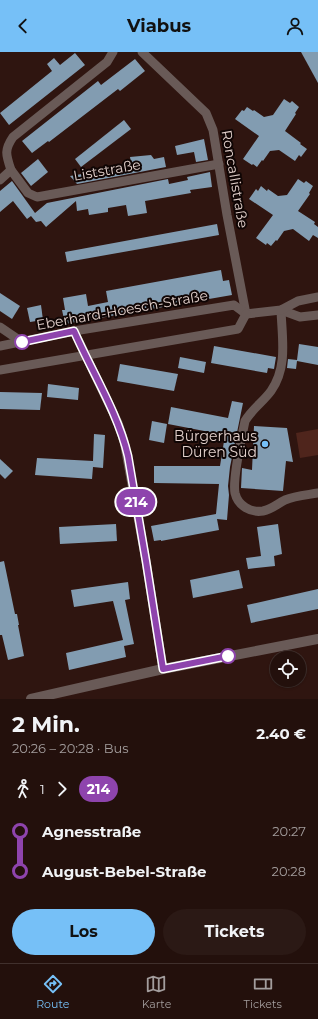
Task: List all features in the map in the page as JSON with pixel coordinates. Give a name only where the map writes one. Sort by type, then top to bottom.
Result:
[{"type":"street","points":[[0,180],[11,170],[6,154],[8,145],[13,137],[107,62],[113,52]]},
{"type":"street","name":"Roncallistraße","points":[[142,52],[206,114],[213,130],[246,314]]},
{"type":"street","name":"Liststraße","points":[[11,170],[28,193],[37,197],[219,164]]},
{"type":"street","points":[[0,370],[238,329],[246,314],[281,310],[298,301],[318,297]]},
{"type":"street","name":"Eberhard-Hoesch-Straße","points":[[0,346],[74,331],[234,305],[246,314]]},
{"type":"street","points":[[281,310],[300,317],[318,315]]},
{"type":"street","points":[[281,310],[282,366],[278,380],[271,392],[250,413],[245,421],[235,478],[236,494],[242,505],[249,510],[257,512],[271,509],[293,497],[318,493]]},
{"type":"street","points":[[0,327],[22,342]]},
{"type":"street","points":[[74,331],[84,355],[118,424],[124,441],[146,561],[163,669]]},
{"type":"street","points":[[31,699],[163,669],[318,639]]},
{"type":"shaded area","points":[[318,429],[318,455],[300,458],[296,433]]},
{"type":"building","points":[[301,52],[318,52],[318,83]]},
{"type":"building","points":[[75,53],[85,65],[9,125],[0,113],[52,71],[47,64],[54,58],[60,65]]},
{"type":"building","points":[[135,59],[145,71],[120,91],[118,89],[49,142],[48,141],[32,153],[22,141],[98,81],[101,85]]},
{"type":"building","points":[[284,99],[290,103],[292,101],[299,107],[285,131],[307,149],[301,157],[299,155],[295,161],[279,150],[270,151],[257,167],[253,164],[252,165],[243,159],[259,136],[235,119],[242,110],[244,111],[247,107],[264,117],[273,115]]},
{"type":"building","points":[[124,120],[131,129],[81,167],[75,159]]},
{"type":"building","points":[[204,139],[208,160],[196,162],[194,152],[177,155],[175,146]]},
{"type":"building","points":[[151,155],[154,159],[164,157],[166,167],[77,184],[70,176],[118,168],[117,166],[131,163],[130,157]]},
{"type":"building","points":[[38,159],[48,172],[31,186],[21,173]]},
{"type":"building","points":[[210,172],[212,187],[190,190],[191,193],[145,201],[147,213],[128,216],[126,205],[108,208],[108,212],[89,215],[88,209],[77,211],[76,201],[46,227],[41,221],[36,222],[31,216],[27,219],[13,201],[0,212],[0,191],[12,181],[35,213],[47,203],[168,179],[169,184],[188,180],[187,177]]},
{"type":"building","points":[[298,179],[304,183],[306,181],[313,186],[309,193],[310,194],[298,211],[315,222],[314,224],[318,227],[318,238],[313,235],[309,241],[293,229],[284,231],[277,241],[276,240],[271,246],[267,243],[266,245],[256,238],[273,215],[249,199],[256,189],[258,191],[261,186],[267,191],[268,189],[278,196],[287,195]]},
{"type":"building","points":[[217,224],[219,235],[67,262],[65,252]]},
{"type":"building","points":[[221,270],[223,281],[229,280],[232,295],[65,324],[62,310],[65,310],[63,298],[86,294],[88,306],[108,302],[106,291]]},
{"type":"building","points":[[0,293],[20,306],[12,319],[0,311]]},
{"type":"building","points":[[41,305],[43,320],[30,322],[27,308]]},
{"type":"building","points":[[299,344],[318,347],[318,365],[297,361],[296,369],[287,368],[288,359],[297,360]]},
{"type":"building","points":[[214,346],[276,357],[274,369],[268,368],[267,373],[211,363]]},
{"type":"building","points":[[180,357],[206,362],[204,373],[178,368]]},
{"type":"building","points":[[120,364],[178,374],[174,391],[117,381]]},
{"type":"building","points":[[48,384],[79,388],[78,400],[47,397]]},
{"type":"building","points":[[0,392],[42,393],[40,410],[0,409]]},
{"type":"building","points":[[232,401],[243,403],[230,467],[227,520],[217,519],[219,530],[154,541],[151,526],[216,514],[219,484],[154,483],[154,466],[220,466],[225,435],[168,424],[171,407],[228,418]]},
{"type":"building","points":[[152,421],[167,424],[164,443],[149,440]]},
{"type":"building","points":[[254,426],[287,428],[293,462],[286,461],[283,491],[241,488],[242,468],[252,470]]},
{"type":"building","points":[[94,434],[105,435],[103,468],[93,467],[92,479],[35,475],[37,458],[93,461]]},
{"type":"building","points":[[0,459],[13,471],[5,479],[0,474]]},
{"type":"building","points":[[116,524],[117,541],[60,544],[59,527]]},
{"type":"building","points":[[278,524],[282,554],[274,556],[275,566],[248,569],[246,558],[261,556],[257,527]]},
{"type":"building","points":[[4,561],[15,614],[17,614],[24,656],[8,660],[2,635],[0,635],[0,562]]},
{"type":"building","points":[[239,570],[243,588],[193,598],[190,580]]},
{"type":"building","points":[[128,582],[130,599],[125,600],[134,644],[124,646],[126,657],[69,670],[66,653],[123,640],[113,601],[74,607],[71,590]]},
{"type":"building","points":[[318,589],[318,609],[251,623],[247,605]]},
{"type":"bus line","name":"214","points":[[22,342],[74,331],[84,355],[118,424],[128,456],[163,669],[228,656]]},
{"type":"place","name":"Bürgerhaus Düren Süd","points":[[265,444]]}]
